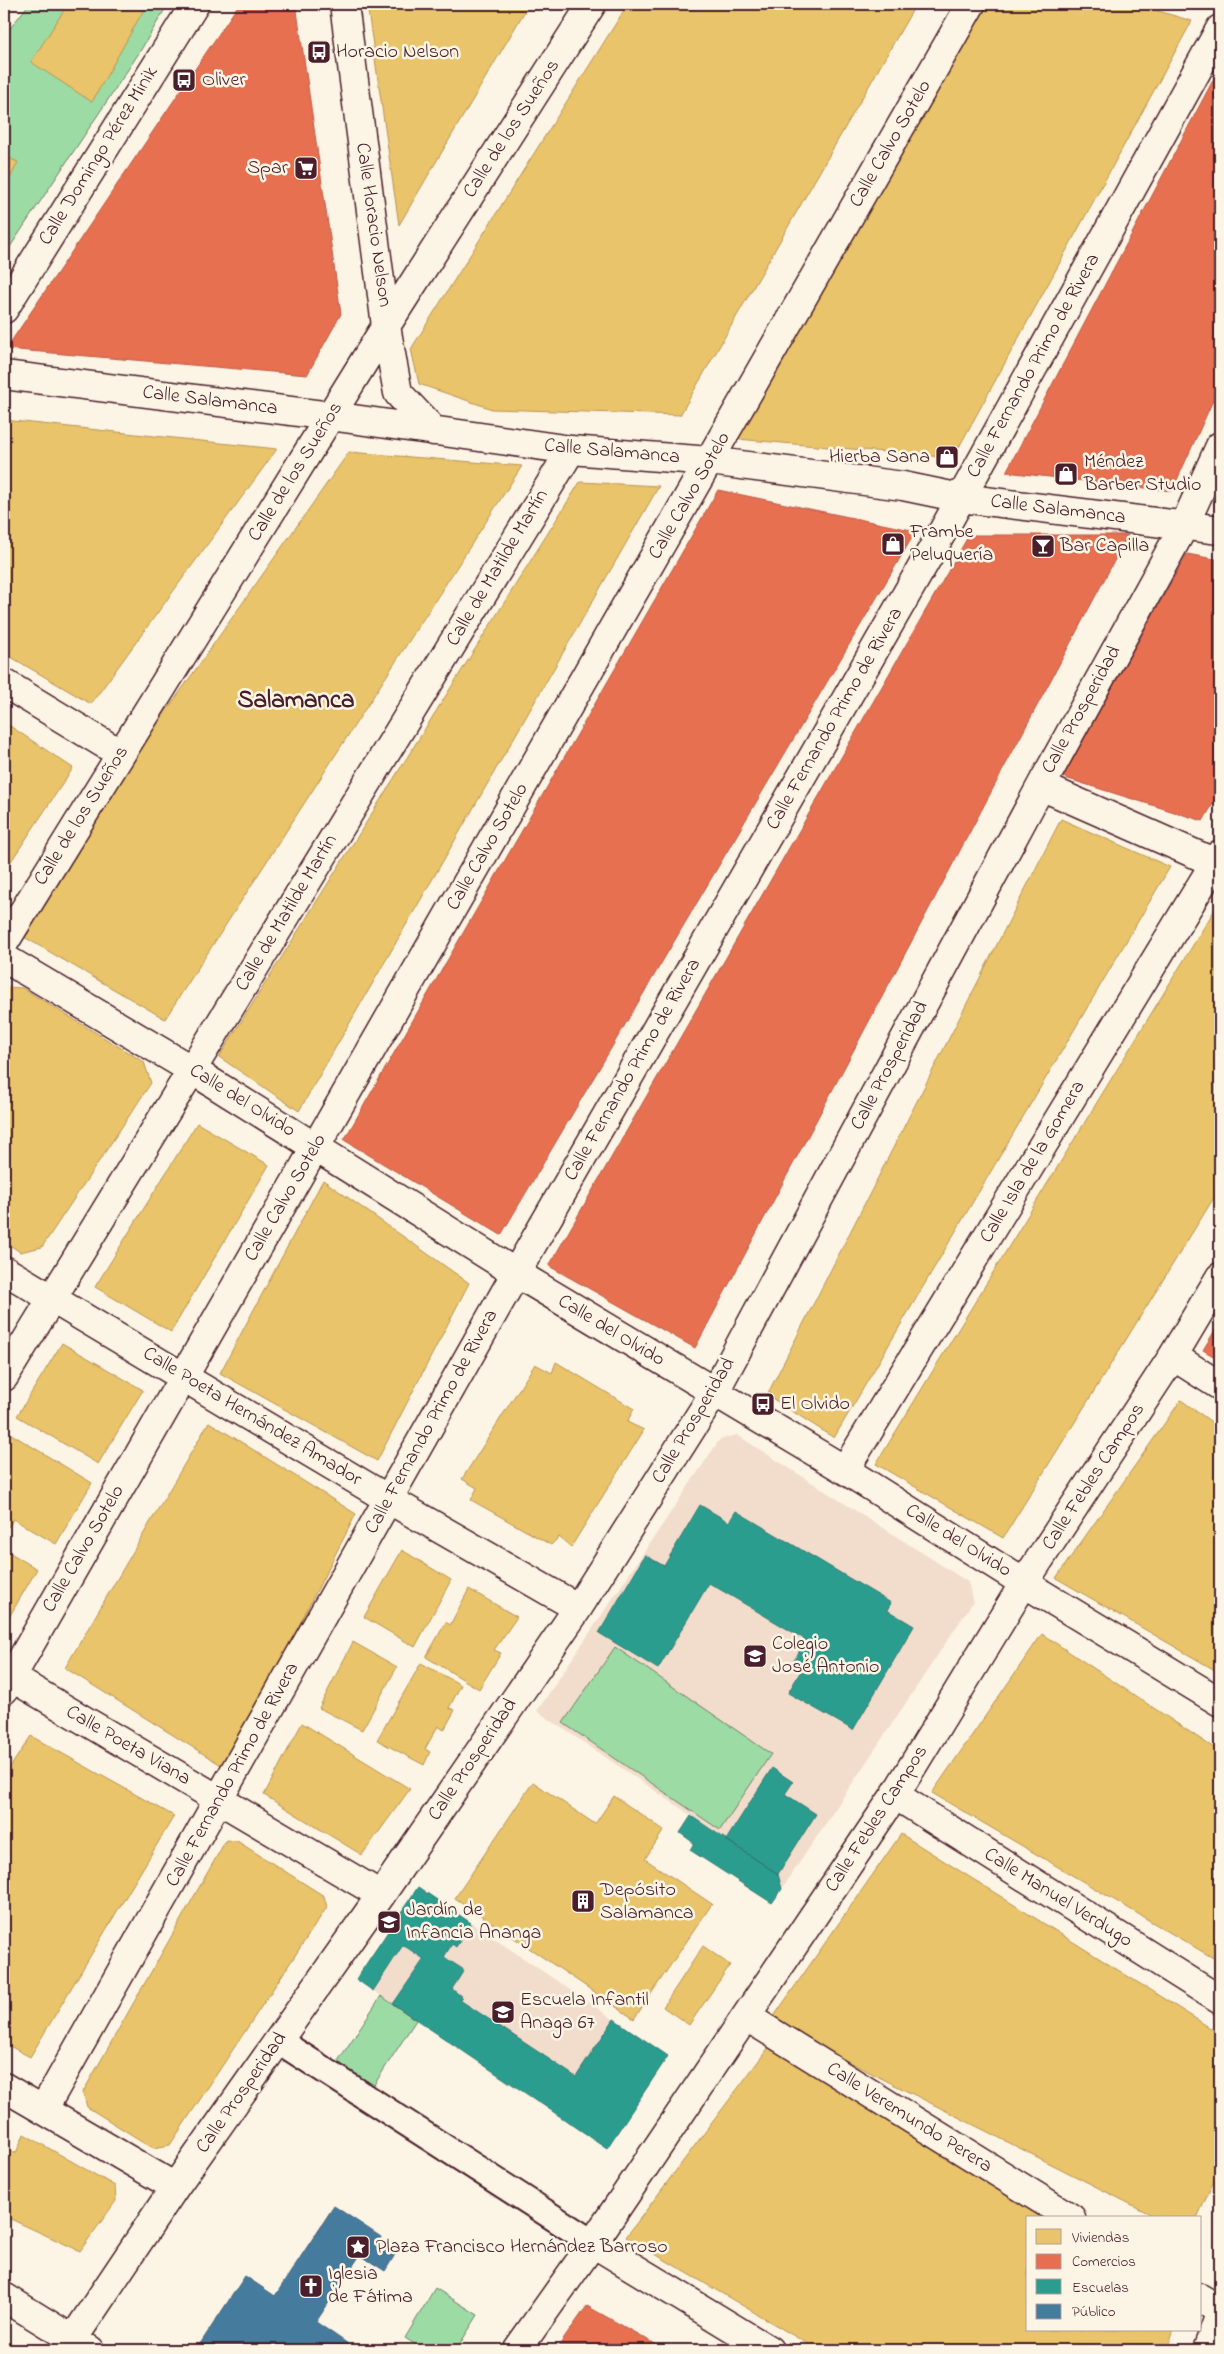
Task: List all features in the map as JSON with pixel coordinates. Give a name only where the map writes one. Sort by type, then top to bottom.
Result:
[{"type":"street","name":"Calle Domingo Pérez Minik","points":[[4,309],[195,4]]},
{"type":"street","name":"Calle Horacio Nelson","points":[[344,4],[386,326],[398,394],[434,431]]},
{"type":"street","name":"Calle de los Sueños","points":[[4,943],[386,326],[592,4]]},
{"type":"street","name":"Calle Calvo Sotelo","points":[[6,1680],[710,461],[971,4]]},
{"type":"street","name":"Calle Fernando Primo de Rivera","points":[[43,2110],[516,1273],[961,498],[1220,30]]},
{"type":"street","name":"Calle Salamanca","points":[[4,375],[331,416],[570,450],[710,461],[903,486],[961,498],[1220,530]]},
{"type":"street","name":"Calle Prosperidad","points":[[81,2345],[175,2187],[381,1895],[578,1608],[714,1393],[1040,786],[1184,526],[1220,446]]},
{"type":"street","name":"Calle de Matilde Martín","points":[[4,1377],[570,450]]},
{"type":"street","points":[[4,683],[121,754]]},
{"type":"street","points":[[1040,786],[1218,861]]},
{"type":"street","name":"Calle Isla de la Gomera","points":[[845,1470],[1218,861]]},
{"type":"street","name":"Calle del Olvido","points":[[4,958],[192,1070],[516,1273],[845,1470],[1024,1583],[1220,1702]]},
{"type":"street","name":"Calle Poeta Hernández Amador","points":[[4,1270],[388,1500],[578,1608]]},
{"type":"street","name":"Calle Febles Campos","points":[[517,2350],[593,2243],[895,1796],[1024,1583],[1174,1356],[1220,1277]]},
{"type":"street","points":[[1174,1356],[1220,1386]]},
{"type":"street","name":"Calle Poeta Viana","points":[[6,1680],[219,1799],[381,1895]]},
{"type":"street","name":"Calle Manuel Verdugo","points":[[895,1796],[1220,2000]]},
{"type":"street","name":"Calle Veremundo Perera","points":[[747,2017],[1068,2216]]},
{"type":"street","points":[[279,2040],[593,2243],[769,2350]]},
{"type":"street","points":[[4,2087],[175,2187]]},
{"type":"street","points":[[4,2297],[81,2345]]},
{"type":"street","points":[[1202,2299],[1220,2310]]},
{"type":"street","points":[[1207,2350],[1220,2314]]},
{"type":"shaded area","name":"Colegio José Antonio","points":[[737,1435],[968,1582],[973,1602],[782,1889],[778,1874],[537,1711],[720,1439]]},
{"type":"shaded area","name":"Escuela Infantil Anaga 67","points":[[418,1887],[668,2056],[607,2148],[356,1979]]},
{"type":"green space","points":[[29,4],[168,4],[139,53],[4,256],[4,36]]},
{"type":"green space","points":[[615,1647],[771,1754],[720,1830],[563,1723]]},
{"type":"green space","points":[[381,1996],[416,2020],[372,2088],[336,2064]]},
{"type":"green space","points":[[435,2288],[478,2315],[456,2350],[424,2350],[405,2338]]},
{"type":"building: Viviendas","points":[[68,4],[147,4],[92,102],[31,62]]},
{"type":"building: Viviendas","points":[[367,4],[529,4],[399,225]]},
{"type":"building: Viviendas","points":[[628,4],[916,4],[680,415],[492,409],[419,384],[411,349]]},
{"type":"building: Viviendas","points":[[983,4],[1135,4],[1192,21],[953,458],[737,439]]},
{"type":"building: Viviendas","points":[[4,156],[18,162],[4,191]]},
{"type":"building: Viviendas","points":[[4,420],[277,449],[91,704],[4,653]]},
{"type":"building: Viviendas","points":[[349,452],[522,466],[165,1019],[12,930]]},
{"type":"building: Viviendas","points":[[580,482],[659,486],[299,1111],[219,1057]]},
{"type":"building: Viviendas","points":[[4,722],[73,768],[4,872]]},
{"type":"building: Viviendas","points":[[1061,819],[1170,867],[834,1438],[767,1395]]},
{"type":"building: Viviendas","points":[[1220,901],[1220,1188],[1003,1538],[876,1464]]},
{"type":"building: Viviendas","points":[[7,987],[22,988],[144,1062],[151,1083],[42,1247],[20,1252],[4,1241],[4,992]]},
{"type":"building: Viviendas","points":[[197,1123],[269,1165],[171,1332],[95,1287]]},
{"type":"building: Viviendas","points":[[323,1180],[469,1283],[377,1461],[220,1373]]},
{"type":"building: Viviendas","points":[[62,1343],[143,1390],[98,1464],[17,1416]]},
{"type":"building: Viviendas","points":[[556,1362],[634,1409],[627,1422],[644,1430],[571,1547],[559,1537],[551,1545],[471,1500],[477,1488],[462,1479],[535,1364],[552,1373]]},
{"type":"building: Viviendas","points":[[1181,1400],[1220,1428],[1220,1673],[1056,1578]]},
{"type":"building: Viviendas","points":[[209,1422],[356,1514],[226,1768],[65,1668]]},
{"type":"building: Viviendas","points":[[8,1432],[92,1483],[56,1544],[13,1519],[9,1527],[4,1523],[4,1439]]},
{"type":"building: Viviendas","points":[[4,1549],[37,1569],[4,1626]]},
{"type":"building: Viviendas","points":[[402,1550],[451,1580],[415,1647],[364,1617]]},
{"type":"building: Viviendas","points":[[469,1589],[517,1617],[494,1650],[501,1653],[479,1689],[426,1657],[446,1622],[450,1625]]},
{"type":"building: Viviendas","points":[[1042,1634],[1220,1752],[1220,1962],[932,1793]]},
{"type":"building: Viviendas","points":[[353,1642],[397,1667],[362,1730],[319,1708]]},
{"type":"building: Viviendas","points":[[421,1663],[461,1685],[449,1708],[455,1710],[444,1730],[438,1726],[425,1749],[430,1752],[424,1765],[377,1740]]},
{"type":"building: Viviendas","points":[[302,1723],[410,1789],[362,1855],[264,1795]]},
{"type":"building: Viviendas","points":[[31,1736],[174,1816],[30,2057],[4,2043],[4,1776]]},
{"type":"building: Viviendas","name":"Depósito Salamanca","points":[[533,1782],[595,1824],[614,1796],[664,1830],[645,1859],[712,1904],[634,2019],[455,1898]]},
{"type":"building: Viviendas","points":[[901,1834],[1220,2034],[1220,2168],[1198,2216],[1154,2216],[770,2022]]},
{"type":"building: Viviendas","points":[[226,1840],[237,1841],[324,1896],[327,1907],[170,2145],[153,2148],[87,2107],[83,2092]]},
{"type":"building: Viviendas","points":[[703,1946],[730,1965],[689,2025],[663,2007]]},
{"type":"building: Viviendas","points":[[775,2039],[1050,2216],[1026,2216],[1026,2332],[1173,2332],[1167,2350],[818,2350],[626,2237]]},
{"type":"building: Viviendas","points":[[24,2134],[115,2186],[116,2201],[80,2251],[4,2216],[4,2146],[16,2153]]},
{"type":"building: Comercios","points":[[239,4],[296,4],[341,314],[307,375],[6,349]]},
{"type":"building: Comercios","points":[[1220,67],[1220,385],[1172,491],[1006,472]]},
{"type":"building: Comercios","points":[[718,490],[916,531],[501,1235],[344,1140]]},
{"type":"building: Comercios","points":[[969,535],[1128,535],[695,1348],[549,1266]]},
{"type":"building: Comercios","points":[[1187,554],[1220,560],[1220,792],[1203,821],[1062,777]]},
{"type":"building: Comercios","points":[[1220,1322],[1220,1360],[1203,1350]]},
{"type":"building: Comercios","points":[[587,2306],[666,2350],[556,2350]]},
{"type":"building: Escuelas","points":[[700,1505],[729,1522],[736,1511],[891,1603],[887,1610],[914,1626],[853,1730],[788,1693],[802,1669],[792,1664],[806,1640],[709,1583],[658,1669],[599,1633],[645,1555],[664,1566]]},
{"type":"building: Escuelas","points":[[772,1768],[793,1782],[785,1794],[816,1814],[778,1874],[726,1840]]},
{"type":"building: Escuelas","points":[[691,1816],[778,1874],[782,1889],[772,1903],[690,1850],[694,1843],[680,1833]]},
{"type":"building: Escuelas","name":"Escuela Infantil Anaga 67","points":[[418,1887],[471,1923],[456,1947],[452,1944],[444,1957],[464,1970],[452,1989],[462,1997],[460,2000],[576,2077],[614,2019],[668,2056],[607,2148],[393,2004],[424,1959],[403,1945],[373,1991],[356,1979]]},
{"type":"building: Público","name":"Iglesia de Fátima","points":[[334,2206],[381,2237],[379,2242],[396,2253],[385,2271],[360,2255],[316,2322],[357,2350],[196,2350],[245,2276],[275,2296]]},
{"type":"place","name":"Horacio Nelson","points":[[319,52]]},
{"type":"place","name":"Oliver","points":[[184,80]]},
{"type":"place","name":"Spar","points":[[306,168]]},
{"type":"place","name":"Hierba Sana","points":[[947,457]]},
{"type":"place","name":"Méndez Barber Studio","points":[[1066,474]]},
{"type":"place","name":"Frambe Peluquería","points":[[893,544]]},
{"type":"place","name":"Bar Capilla","points":[[1043,546]]},
{"type":"place","name":"El Olvido","points":[[763,1404]]},
{"type":"place","name":"Colegio José Antonio","points":[[755,1656]]},
{"type":"place","name":"Depósito Salamanca","points":[[583,1901]]},
{"type":"place","name":"Jardín de Infancia Ananga","points":[[389,1922]]},
{"type":"place","name":"Escuela Infantil Anaga 67","points":[[503,2012]]},
{"type":"place","name":"Plaza Francisco Hernández Barroso","points":[[358,2247]]},
{"type":"place","name":"Iglesia de Fátima","points":[[311,2286]]},
{"type":"district","name":"Salamanca","points":[[296,701]]}]
